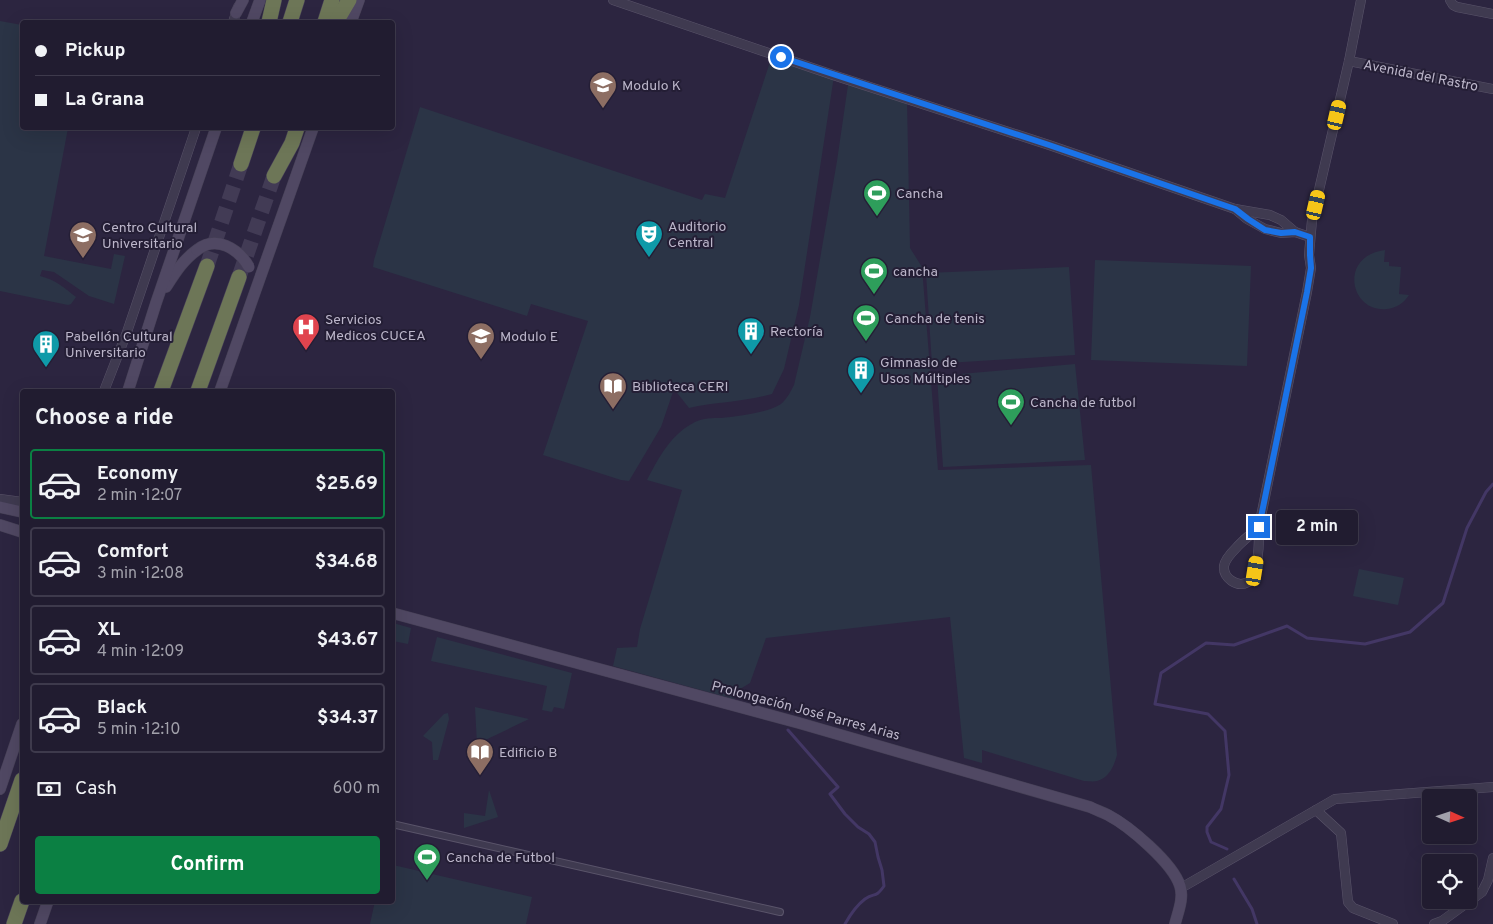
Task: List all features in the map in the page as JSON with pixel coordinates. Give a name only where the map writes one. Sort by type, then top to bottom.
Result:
[{"type":"highway","points":[[269,20],[274,0]]},
{"type":"highway","points":[[291,20],[298,0]]},
{"type":"highway","points":[[326,20],[332,0]]},
{"type":"highway","points":[[337,20],[349,0]]},
{"type":"highway","points":[[246,130],[241,164],[252,130]]},
{"type":"highway","points":[[289,130],[274,176],[292,143],[296,130]]},
{"type":"highway","points":[[162,389],[207,266]]},
{"type":"highway","points":[[199,389],[244,272]]},
{"type":"highway","points":[[0,844],[20,786]]},
{"type":"highway","points":[[14,924],[21,904]]},
{"type":"main road","points":[[234,18],[242,0]]},
{"type":"main road","points":[[253,20],[260,0]]},
{"type":"main road","points":[[352,20],[359,0]]},
{"type":"main road","points":[[129,389],[215,130]]},
{"type":"main road","points":[[221,389],[312,130]]},
{"type":"main road","points":[[156,303],[181,264],[197,250],[211,244],[223,244],[236,250],[241,255],[244,272],[251,273],[253,287],[251,301]]},
{"type":"main road","points":[[0,507],[20,512]]},
{"type":"main road","points":[[0,525],[20,531]]},
{"type":"main road","name":"Prolongación José Parres Arias","points":[[395,614],[799,723],[1090,807],[1114,818],[1139,837],[1170,869],[1177,878],[1181,888]]},
{"type":"main road","points":[[0,789],[20,730]]},
{"type":"main road","points":[[1175,924],[1182,897],[1181,888]]},
{"type":"main road","points":[[40,924],[47,904]]},
{"type":"street","points":[[613,0],[1235,209],[1270,215],[1281,220],[1295,232],[1310,237]]},
{"type":"street","points":[[1258,531],[1251,534],[1226,560],[1225,574],[1227,578],[1235,583],[1247,583],[1254,574],[1260,540],[1258,531],[1311,268],[1310,237],[1312,220],[1349,62],[1361,0]]},
{"type":"street","points":[[1450,0],[1457,7],[1493,14]]},
{"type":"street","name":"Avenida del Rastro","points":[[1349,62],[1493,88]]},
{"type":"street","points":[[105,389],[195,130]]},
{"type":"street","points":[[1235,209],[1265,230],[1281,233],[1295,232]]},
{"type":"street","points":[[0,499],[20,502]]},
{"type":"street","points":[[1181,888],[1335,799],[1493,787]]},
{"type":"street","points":[[1316,810],[1340,833],[1348,902],[1353,908],[1393,924]]},
{"type":"street","points":[[395,825],[780,912]]},
{"type":"street","points":[[1434,924],[1442,921],[1482,892],[1488,880],[1493,858]]},
{"type":"shaded area","points":[[0,21],[20,25],[20,130],[68,130],[44,256],[111,269],[114,254],[125,256],[114,304],[89,296],[54,272],[42,270],[40,276],[55,282],[76,297],[71,304],[68,305],[0,291]]},
{"type":"shaded area","points":[[772,56],[834,76],[799,305],[784,369],[772,394],[689,408],[674,389],[661,427],[629,481],[543,455],[588,321],[531,304],[527,316],[373,267],[420,107],[702,200],[705,194],[725,198]]},
{"type":"shaded area","points":[[848,85],[907,101],[910,248],[922,267],[938,470],[1091,465],[1117,755],[1113,767],[1108,774],[1097,781],[1084,781],[982,750],[982,763],[964,758],[950,617],[766,638],[750,683],[740,689],[734,699],[613,666],[617,648],[637,647],[640,629],[682,490],[647,480],[666,447],[679,433],[695,422],[705,419],[752,414],[775,407],[785,400],[794,385],[810,317]]},
{"type":"shaded area","points":[[1385,250],[1384,262],[1389,262],[1389,266],[1401,267],[1399,294],[1409,295],[1400,305],[1394,308],[1374,308],[1364,302],[1358,294],[1355,272],[1360,262],[1370,254]]},
{"type":"shaded area","points":[[1095,260],[1251,266],[1247,366],[1091,360]]},
{"type":"shaded area","name":"Cancha de futbol","points":[[1069,267],[1075,355],[932,364],[926,273]]},
{"type":"shaded area","name":"Cancha de futbol","points":[[1075,364],[1085,460],[943,467],[937,376]]},
{"type":"shaded area","points":[[1359,569],[1404,578],[1398,605],[1353,596]]},
{"type":"shaded area","points":[[395,624],[411,628],[408,644],[395,641]]},
{"type":"shaded area","points":[[437,637],[572,673],[564,709],[554,707],[552,712],[542,710],[547,686],[431,661]]},
{"type":"shaded area","points":[[475,707],[529,719],[477,744]]},
{"type":"shaded area","points":[[448,713],[449,719],[438,760],[433,760],[432,742],[423,736],[444,714]]},
{"type":"shaded area","points":[[489,790],[498,817],[464,828],[464,813],[485,816]]},
{"type":"shaded area","name":"Cancha de Futbol","points":[[395,865],[532,897],[526,924],[370,924],[374,904],[395,904]]},
{"type":"waterway","points":[[1227,849],[1211,842],[1207,832],[1207,827],[1221,809],[1229,775],[1225,731],[1208,714],[1155,704],[1161,673],[1206,643],[1234,645],[1287,626],[1307,638],[1365,644],[1410,632],[1443,603],[1467,528],[1486,492],[1493,484]]},
{"type":"waterway","points":[[788,730],[838,787],[830,794],[845,814],[858,827],[869,834],[875,842],[884,886],[877,894],[868,897],[859,904],[845,924]]},
{"type":"waterway","points":[[1234,879],[1252,909],[1257,924]]},
{"type":"tunnel","points":[[207,266],[241,164]]},
{"type":"tunnel","points":[[239,277],[274,176]]},
{"type":"place","name":"Modulo K","points":[[603,109]]},
{"type":"place","name":"Cancha","points":[[877,217]]},
{"type":"place","name":"Auditorio Central","points":[[649,258]]},
{"type":"place","name":"Centro Cultural Universitario","points":[[83,259]]},
{"type":"place","name":"cancha","points":[[874,295]]},
{"type":"place","name":"Cancha de tenis","points":[[866,342]]},
{"type":"place","name":"Servicios Medicos CUCEA","points":[[306,351]]},
{"type":"place","name":"Rectoría","points":[[751,355]]},
{"type":"place","name":"Modulo E","points":[[481,360]]},
{"type":"place","name":"Pabellón Cultural Universitario","points":[[46,368]]},
{"type":"place","name":"Gimnasio de Usos Múltiples","points":[[861,394]]},
{"type":"place","name":"Biblioteca CERI","points":[[613,410]]},
{"type":"place","name":"Cancha de futbol","points":[[1011,426]]},
{"type":"place","name":"Edificio B","points":[[480,776]]},
{"type":"place","name":"Cancha de Futbol","points":[[427,881]]},
{"type":"route","points":[[781,57],[1049,145],[1235,209],[1265,230],[1281,233],[1295,232],[1310,237],[1311,268],[1307,292],[1259,527]]}]
